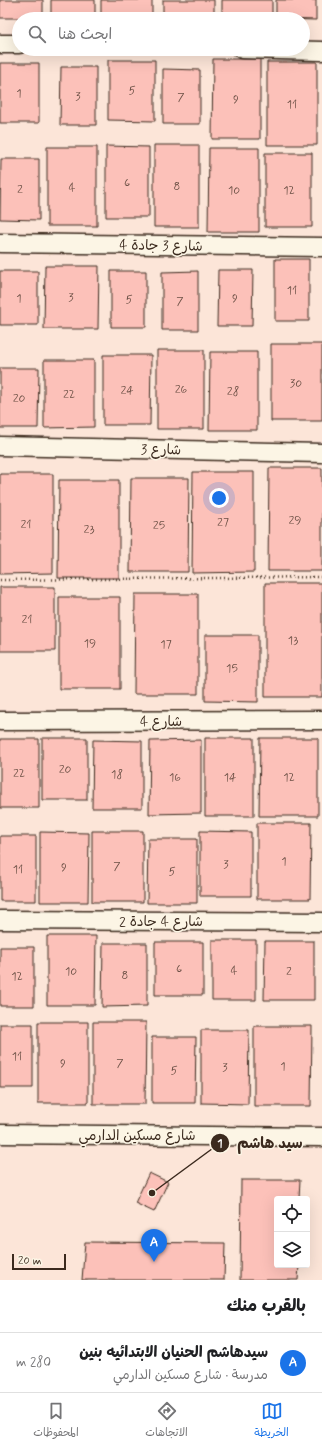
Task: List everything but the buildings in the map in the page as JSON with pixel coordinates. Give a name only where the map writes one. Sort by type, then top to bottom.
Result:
[{"type":"street","points":[[0,44],[12,44]]},
{"type":"street","points":[[310,51],[322,51]]},
{"type":"street","name":"شارع 3 جادة 4","points":[[0,243],[322,247]]},
{"type":"street","name":"شارع 3","points":[[0,446],[322,453]]},
{"type":"street","name":"شارع 4","points":[[0,721],[322,720]]},
{"type":"street","name":"شارع 4 جادة 2","points":[[0,920],[322,922]]},
{"type":"street","name":"شارع مسكين الدارمي","points":[[0,1134],[322,1137]]},
{"type":"path","points":[[0,580],[322,577]]},
{"type":"place","name":"سيد هاشم","points":[[152,1193]]},
{"type":"place","name":"سيدهاشم الحنيان الابتدائيه بنين","points":[[154,1262]]}]
